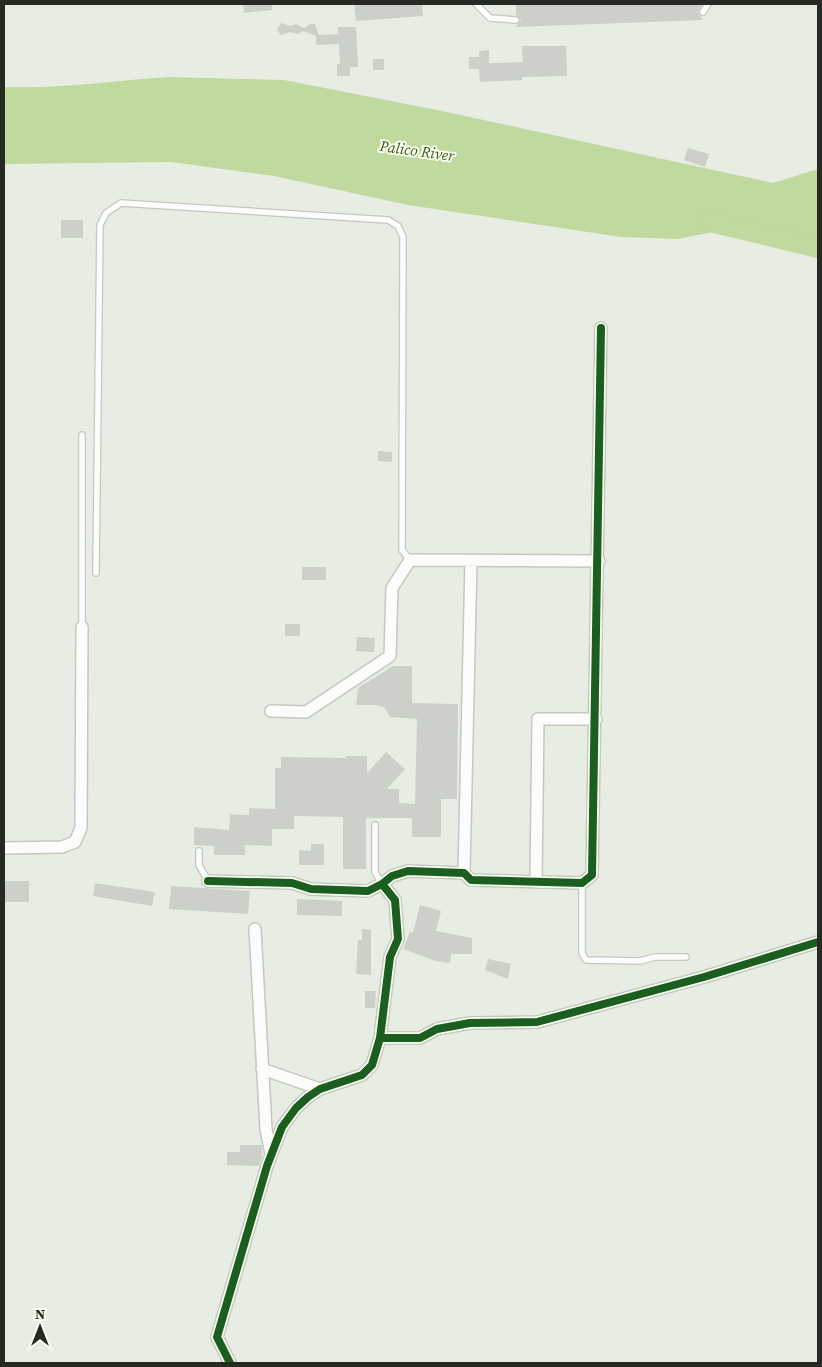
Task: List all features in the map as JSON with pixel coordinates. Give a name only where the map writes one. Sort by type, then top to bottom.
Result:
[{"type":"street","points":[[208,881],[292,883],[311,889],[368,891],[392,876],[408,871],[464,873],[471,880],[582,883],[592,875],[599,562],[601,328]]},
{"type":"street","points":[[270,712],[306,712],[390,656],[392,588],[410,560],[599,562]]},
{"type":"street","points":[[464,873],[471,560]]},
{"type":"street","points":[[4,848],[62,847],[75,842],[81,828],[82,627]]},
{"type":"street","points":[[536,882],[538,719],[596,719]]},
{"type":"street","points":[[230,1363],[216,1337],[271,1154],[282,1128],[296,1108],[320,1089],[362,1074],[372,1065],[380,1038],[390,957],[398,939],[395,900],[382,884]]},
{"type":"street","points":[[254,929],[266,1129],[271,1154]]},
{"type":"street","points":[[380,1038],[420,1038],[437,1030],[470,1023],[537,1022],[704,977],[818,942]]},
{"type":"street","points":[[262,1069],[320,1089]]},
{"type":"lane","points":[[476,4],[490,18],[516,20]]},
{"type":"lane","points":[[703,12],[708,4]]},
{"type":"lane","points":[[96,573],[100,224],[106,213],[121,203],[388,220],[398,226],[403,237],[402,550],[410,560]]},
{"type":"lane","points":[[82,435],[82,627]]},
{"type":"lane","points":[[375,825],[376,872],[382,884]]},
{"type":"lane","points":[[199,851],[199,865],[208,881]]},
{"type":"lane","points":[[582,883],[582,953],[586,960],[640,961],[655,958],[686,958]]},
{"type":"water","points":[[167,77],[284,80],[447,112],[773,183],[818,169],[818,256],[798,235],[747,225],[678,239],[621,237],[408,205],[274,176],[171,162],[4,164],[4,87],[65,86]]},
{"type":"building","points":[[243,4],[272,4],[272,10],[244,13]]},
{"type":"building","points":[[354,4],[422,4],[423,16],[356,21]]},
{"type":"building","points":[[516,4],[703,4],[698,12],[703,20],[516,27],[521,20],[516,15]]},
{"type":"building","points":[[281,23],[290,26],[296,24],[304,28],[310,24],[315,24],[319,35],[338,34],[338,27],[356,27],[358,67],[350,67],[350,76],[337,76],[337,64],[340,64],[339,44],[316,45],[316,36],[303,31],[298,34],[290,32],[281,35],[277,30]]},
{"type":"building","points":[[522,46],[566,46],[567,76],[522,77],[522,80],[480,82],[479,69],[469,69],[469,57],[479,57],[479,51],[489,50],[489,63],[523,62]]},
{"type":"building","points":[[373,59],[384,59],[384,70],[373,70]]},
{"type":"building","points":[[688,148],[709,154],[705,167],[684,160]]},
{"type":"building","points":[[61,220],[83,220],[83,238],[61,238]]},
{"type":"building","points":[[378,451],[392,452],[392,462],[378,461]]},
{"type":"building","points":[[302,567],[326,567],[326,580],[302,580]]},
{"type":"building","points":[[285,624],[300,624],[300,636],[285,636]]},
{"type":"building","points":[[357,637],[375,638],[374,652],[356,651]]},
{"type":"building","points":[[393,666],[412,666],[412,703],[458,704],[457,799],[441,799],[441,837],[412,837],[412,818],[366,818],[366,869],[343,869],[343,817],[294,816],[294,829],[272,829],[272,846],[245,845],[245,855],[214,855],[214,846],[194,845],[194,827],[229,830],[230,814],[249,815],[249,808],[275,809],[275,768],[281,768],[281,757],[346,758],[346,756],[367,756],[367,773],[386,752],[405,769],[387,789],[399,789],[399,803],[415,804],[417,719],[390,717],[384,707],[356,705],[358,688]]},
{"type":"building","points":[[311,844],[324,844],[324,865],[299,865],[299,850],[311,851]]},
{"type":"building","points":[[4,881],[29,881],[29,902],[4,902]]},
{"type":"building","points":[[95,883],[155,892],[152,906],[93,896]]},
{"type":"building","points":[[171,886],[250,891],[248,914],[169,909]]},
{"type":"building","points":[[297,899],[342,901],[342,916],[297,915]]},
{"type":"building","points":[[420,905],[441,911],[436,931],[472,938],[472,954],[451,954],[450,963],[436,961],[403,949],[410,932],[413,933]]},
{"type":"building","points":[[362,929],[371,930],[371,975],[356,974],[358,940],[362,940]]},
{"type":"building","points":[[488,959],[511,964],[508,979],[485,970]]},
{"type":"building","points":[[365,991],[376,991],[375,1008],[365,1008]]},
{"type":"building","points":[[240,1145],[262,1145],[262,1158],[259,1166],[227,1165],[227,1152],[240,1152]]},
{"type":"waterway","name":"Palico River","points":[[706,221],[818,248]]},
{"type":"cycle path","points":[[208,881],[292,883],[311,889],[368,891],[392,876],[408,871],[464,873],[471,880],[582,883],[592,875],[601,328]]},
{"type":"cycle path","points":[[230,1363],[217,1337],[267,1166],[282,1127],[296,1108],[308,1097],[320,1089],[362,1075],[372,1065],[380,1038],[390,957],[398,939],[395,900],[382,884]]},
{"type":"cycle path","points":[[380,1038],[420,1038],[437,1029],[470,1023],[537,1022],[704,977],[818,942]]}]
